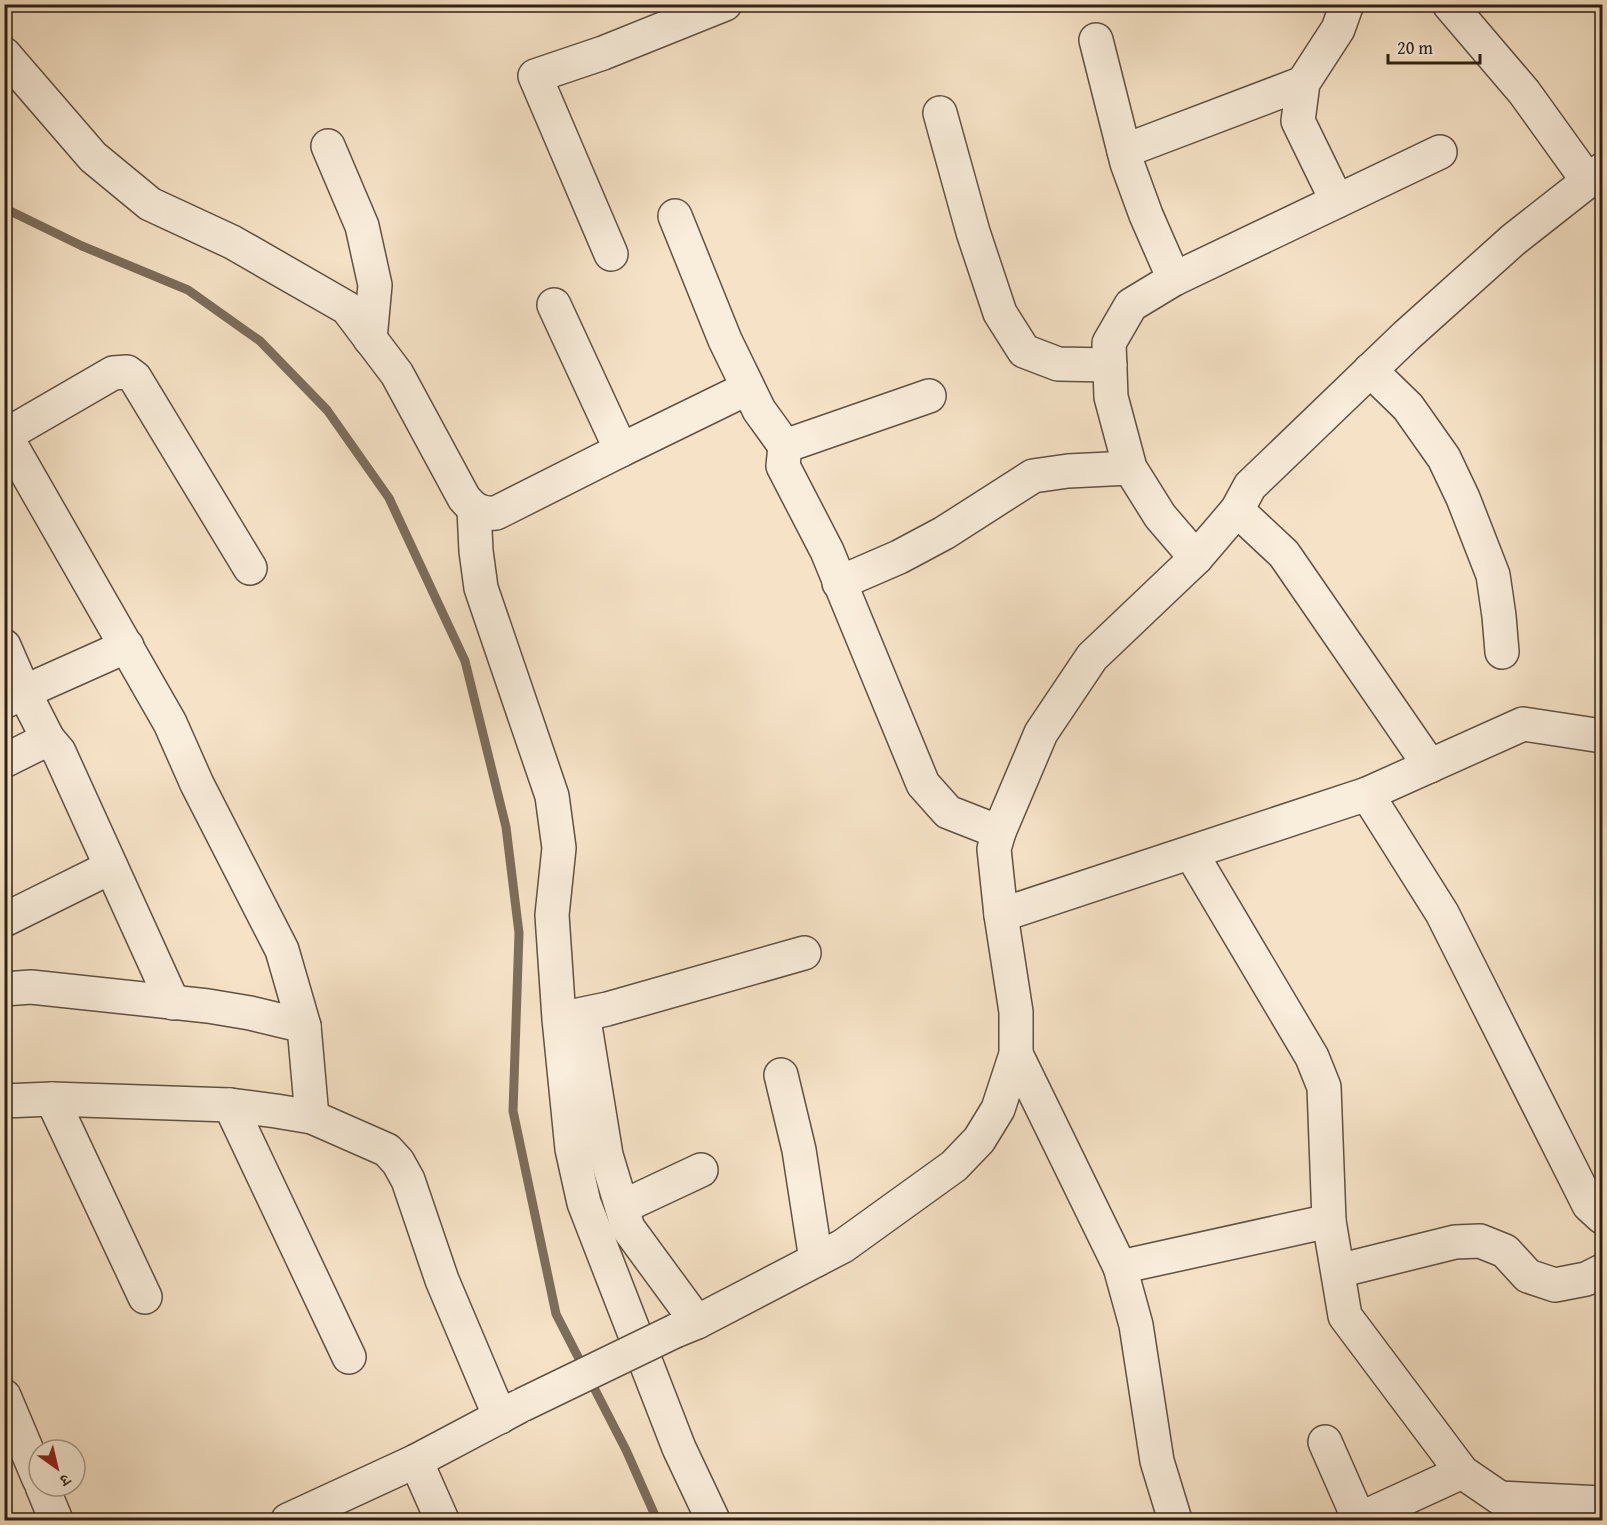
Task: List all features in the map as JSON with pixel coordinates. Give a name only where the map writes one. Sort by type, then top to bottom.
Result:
[{"type":"street","points":[[611,254],[535,76],[603,53],[725,4]]},
{"type":"street","points":[[1337,201],[1298,121],[1304,83],[1338,29],[1347,4]]},
{"type":"street","points":[[288,1521],[416,1461],[511,1411],[686,1327],[843,1246],[954,1166],[980,1140],[998,1109],[1016,1054],[1016,1012],[1001,915],[994,849],[1041,733],[1092,657],[1196,558],[1237,510],[1250,486],[1370,370],[1513,240],[1595,175],[1449,4]]},
{"type":"street","points":[[1096,40],[1124,151],[1146,215],[1174,279]]},
{"type":"street","points":[[4,54],[93,157],[150,204],[232,243],[347,308],[397,374],[464,498],[474,509],[486,514],[496,513],[748,388]]},
{"type":"street","points":[[1124,151],[1304,83]]},
{"type":"street","points":[[940,112],[973,232],[1000,313],[1024,351],[1058,364],[1110,365]]},
{"type":"street","points":[[328,146],[362,226],[371,265],[375,285],[370,339]]},
{"type":"street","points":[[1196,558],[1160,516],[1130,468],[1111,397],[1109,343],[1131,305],[1174,279],[1440,152]]},
{"type":"street","points":[[675,216],[725,340],[759,410],[785,446],[783,466],[826,551],[923,784],[948,812],[999,832]]},
{"type":"street","points":[[554,305],[621,450]]},
{"type":"street","points":[[1370,370],[1408,407],[1444,458],[1463,498],[1493,574],[1502,652]]},
{"type":"street","points":[[250,567],[135,378],[127,372],[113,374],[5,434],[170,723],[197,784],[282,950],[304,1026],[312,1117]]},
{"type":"street","points":[[785,446],[929,396]]},
{"type":"street","points":[[839,583],[899,557],[944,533],[995,498],[1033,476],[1068,471],[1130,468]]},
{"type":"street","points":[[474,509],[481,588],[552,796],[559,848],[552,915],[572,1016],[572,1149],[584,1203],[652,1373],[679,1448],[713,1521]]},
{"type":"street","points":[[1237,510],[1284,554],[1430,766]]},
{"type":"street","points":[[4,646],[14,697],[59,752],[173,1003]]},
{"type":"street","points":[[14,697],[127,646]]},
{"type":"street","points":[[1001,915],[1367,794],[1522,724],[1602,736]]},
{"type":"street","points":[[4,760],[48,739]]},
{"type":"street","points":[[1367,794],[1442,913],[1589,1205],[1602,1217]]},
{"type":"street","points":[[1191,853],[1312,1057],[1324,1087],[1329,1221],[1345,1316],[1462,1472],[1500,1498],[1602,1503]]},
{"type":"street","points":[[4,921],[111,867]]},
{"type":"street","points":[[572,1016],[698,985],[804,953]]},
{"type":"street","points":[[4,989],[31,987],[208,1006],[304,1026]]},
{"type":"street","points":[[572,1016],[585,1026],[606,1155],[628,1228],[686,1327]]},
{"type":"street","points":[[1016,1054],[1120,1267],[1136,1325],[1157,1461],[1175,1521]]},
{"type":"street","points":[[781,1075],[801,1160],[816,1260]]},
{"type":"street","points":[[4,1101],[52,1099],[230,1106],[312,1117],[387,1150],[398,1162],[408,1180],[442,1280],[511,1411]]},
{"type":"street","points":[[52,1099],[145,1297]]},
{"type":"street","points":[[230,1106],[350,1357]]},
{"type":"street","points":[[622,1207],[701,1170]]},
{"type":"street","points":[[1120,1267],[1329,1221]]},
{"type":"street","points":[[1338,1271],[1455,1242],[1480,1241],[1504,1251],[1528,1276],[1555,1285],[1586,1279],[1602,1271]]},
{"type":"street","points":[[5,1401],[27,1451]]},
{"type":"street","points":[[1325,1442],[1353,1508],[1364,1517],[1462,1472]]},
{"type":"street","points":[[416,1461],[442,1521]]},
{"type":"street","points":[[47,1498],[56,1521]]},
{"type":"waterway","points":[[4,208],[82,246],[188,290],[260,341],[327,410],[389,498],[465,661],[506,827],[519,933],[513,1111],[556,1314],[626,1450],[657,1520]]}]
